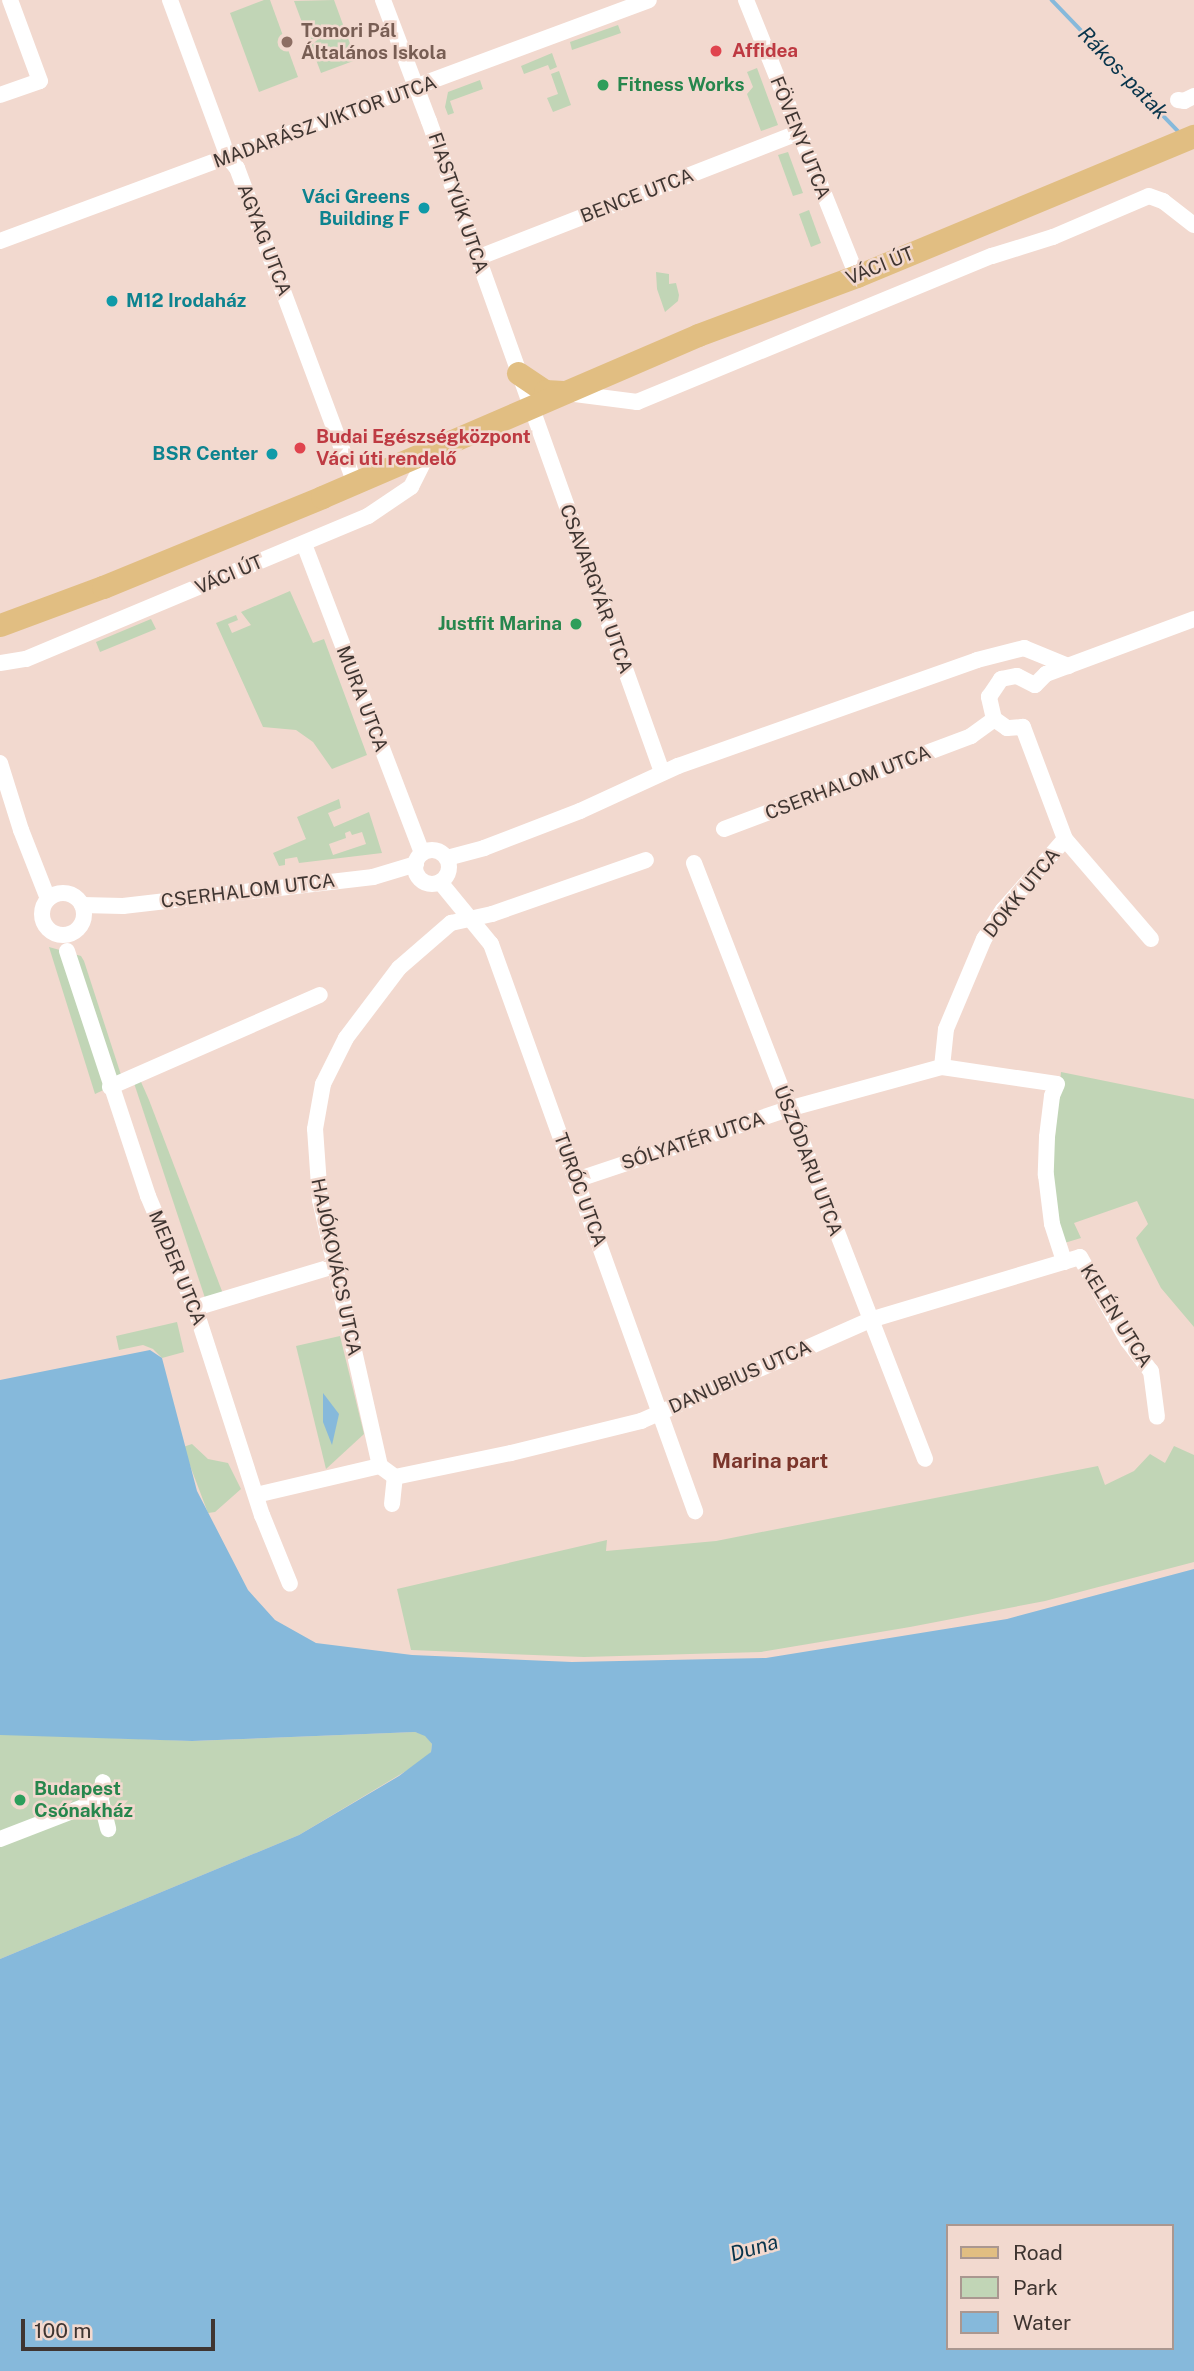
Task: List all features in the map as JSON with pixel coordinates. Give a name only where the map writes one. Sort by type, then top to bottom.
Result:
[{"type":"main road","name":"VÁCI ÚT","points":[[0,625],[103,587],[698,335],[857,276],[1194,136]]},
{"type":"main road","points":[[518,373],[545,391],[563,392]]},
{"type":"street","points":[[0,95],[40,80],[10,0]]},
{"type":"street","name":"AGYAG UTCA","points":[[170,0],[228,157],[237,167],[355,482]]},
{"type":"street","name":"FIASTYÚK UTCA","points":[[383,0],[429,121],[530,407]]},
{"type":"street","name":"MADARÁSZ VIKTOR UTCA","points":[[0,241],[649,0]]},
{"type":"street","name":"FÖVENY UTCA","points":[[746,0],[857,276]]},
{"type":"street","points":[[429,121],[429,101],[439,80]]},
{"type":"street","name":"BENCE UTCA","points":[[477,258],[798,133]]},
{"type":"street","name":"VÁCI ÚT","points":[[563,392],[637,402],[992,256],[1053,237],[1149,196],[1163,201],[1194,225]]},
{"type":"street","name":"CSAVARGYÁR UTCA","points":[[530,407],[662,772]]},
{"type":"street","name":"VÁCI ÚT","points":[[0,663],[26,659],[368,516],[411,487],[430,449]]},
{"type":"street","name":"MURA UTCA","points":[[304,544],[419,865]]},
{"type":"street","points":[[1151,939],[1066,839],[1023,727],[1007,727],[994,719],[988,704],[991,690],[1010,676],[1024,677],[1035,685],[1046,674],[1194,619]]},
{"type":"street","points":[[445,870],[433,850],[419,865],[425,883],[484,848],[580,811],[662,772],[977,660],[1024,648],[1068,666]]},
{"type":"street","name":"CSERHALOM UTCA","points":[[724,829],[971,736],[994,719]]},
{"type":"street","points":[[0,763],[21,830],[52,896]]},
{"type":"street","name":"DOKK UTCA","points":[[942,1067],[952,1010],[984,939],[1029,878],[1066,839]]},
{"type":"street","points":[[474,919],[646,860]]},
{"type":"street","name":"ÚSZÓDARU UTCA","points":[[694,863],[925,1459]]},
{"type":"street","name":"CSERHALOM UTCA","points":[[83,911],[373,877],[419,865]]},
{"type":"street","name":"TURÓC UTCA","points":[[445,870],[491,944],[695,1511]]},
{"type":"street","points":[[69,894],[83,911],[74,933],[55,934],[42,920],[41,912],[52,896],[69,894]]},
{"type":"street","name":"HAJÓKOVÁCS UTCA","points":[[380,1466],[334,1266],[315,1157],[317,1104],[323,1084],[346,1038],[399,968],[451,923],[474,919]]},
{"type":"street","name":"MEDER UTCA","points":[[67,951],[148,1196],[195,1308],[256,1495],[290,1584]]},
{"type":"street","points":[[110,1087],[320,995]]},
{"type":"street","name":"SÓLYATÉR UTCA","points":[[576,1180],[788,1109],[942,1067],[1057,1084]]},
{"type":"street","name":"KELÉN UTCA","points":[[1057,1084],[1052,1096],[1047,1137],[1046,1175],[1052,1224],[1072,1260],[1151,1371],[1157,1417]]},
{"type":"street","name":"DANUBIUS UTCA","points":[[395,1477],[511,1453],[641,1421],[870,1320],[1072,1260]]},
{"type":"street","points":[[195,1308],[334,1266]]},
{"type":"street","points":[[256,1495],[380,1466],[395,1477],[392,1504]]},
{"type":"street","points":[[103,1782],[101,1800],[108,1829]]},
{"type":"street","points":[[0,1839],[101,1800]]},
{"type":"green space","points":[[270,0],[298,77],[259,92],[230,13]]},
{"type":"green space","points":[[334,0],[356,60],[321,73],[294,1]]},
{"type":"green space","points":[[618,25],[621,33],[572,50],[570,42]]},
{"type":"green space","points":[[552,53],[557,67],[550,70],[548,65],[524,74],[521,66]]},
{"type":"green space","points":[[757,68],[778,125],[761,131],[747,94],[753,87],[747,72]]},
{"type":"green space","points":[[559,71],[571,105],[553,112],[547,98],[558,94],[551,74]]},
{"type":"green space","points":[[480,80],[483,89],[450,101],[454,113],[448,115],[445,107],[448,92]]},
{"type":"green space","points":[[788,152],[803,193],[793,196],[778,155]]},
{"type":"green space","points":[[809,210],[821,243],[811,247],[799,214]]},
{"type":"green space","points":[[656,272],[669,274],[669,284],[676,283],[679,295],[678,301],[665,312],[657,289]]},
{"type":"green space","points":[[290,591],[313,643],[324,639],[367,755],[332,769],[313,742],[296,730],[263,727],[216,623],[236,615],[238,620],[228,624],[232,633],[251,625],[241,612]]},
{"type":"green space","points":[[151,619],[156,629],[100,652],[96,642]]},
{"type":"green space","points":[[339,799],[341,808],[328,813],[334,827],[369,812],[382,853],[299,863],[297,857],[285,859],[285,865],[279,866],[273,853],[306,839],[297,817]],"holes":[[[350,831],[352,835],[362,832],[366,844],[333,855],[329,844],[346,838],[345,833]]]},
{"type":"green space","points":[[49,947],[81,956],[84,961],[123,1081],[95,1094]]},
{"type":"green space","points":[[1061,1072],[1194,1099],[1194,1327],[1161,1288],[1140,1247],[1136,1238],[1148,1224],[1137,1201],[1074,1223],[1081,1238],[1061,1244],[1051,1177]]},
{"type":"green space","points":[[138,1075],[225,1299],[207,1304],[132,1077]]},
{"type":"green space","points":[[177,1322],[184,1352],[162,1358],[153,1349],[143,1345],[119,1350],[116,1336]]},
{"type":"green space","points":[[340,1336],[364,1434],[326,1469],[296,1346]]},
{"type":"green space","points":[[192,1444],[208,1459],[228,1463],[241,1489],[215,1512],[208,1513],[183,1447]]},
{"type":"green space","points":[[1174,1446],[1194,1455],[1194,1562],[1045,1601],[910,1627],[761,1652],[584,1657],[411,1650],[397,1589],[607,1540],[606,1551],[716,1541],[1098,1466],[1105,1485],[1134,1471],[1150,1454],[1165,1463]]},
{"type":"green space","points":[[415,1732],[425,1735],[432,1744],[431,1752],[421,1762],[299,1835],[0,1959],[0,1734],[193,1741]]},
{"type":"water","name":"Duna","points":[[150,1350],[162,1358],[197,1491],[248,1590],[275,1620],[316,1643],[412,1655],[572,1662],[766,1658],[1007,1619],[1194,1569],[1194,2371],[0,2371],[0,1959],[299,1835],[399,1776],[431,1752],[432,1744],[425,1736],[415,1732],[192,1741],[0,1735],[0,1380]]},
{"type":"water","points":[[323,1393],[339,1414],[332,1445],[323,1422]]},
{"type":"waterway","name":"Rákos-patak","points":[[1052,0],[1179,132]]},
{"type":"place","name":"Tomori Pál Általános Iskola","points":[[287,42]]},
{"type":"place","name":"Affidea","points":[[716,51]]},
{"type":"place","name":"Fitness Works","points":[[603,85]]},
{"type":"place","name":"Váci Greens Building F","points":[[424,208]]},
{"type":"place","name":"M12 Irodaház","points":[[112,301]]},
{"type":"place","name":"Budai Egészségközpont Váci úti rendelő","points":[[300,448]]},
{"type":"place","name":"BSR Center","points":[[272,454]]},
{"type":"place","name":"Justfit Marina","points":[[576,624]]},
{"type":"place","name":"Budapest Csónakház","points":[[20,1800]]},
{"type":"district","name":"Marina part","points":[[770,1461]]}]
